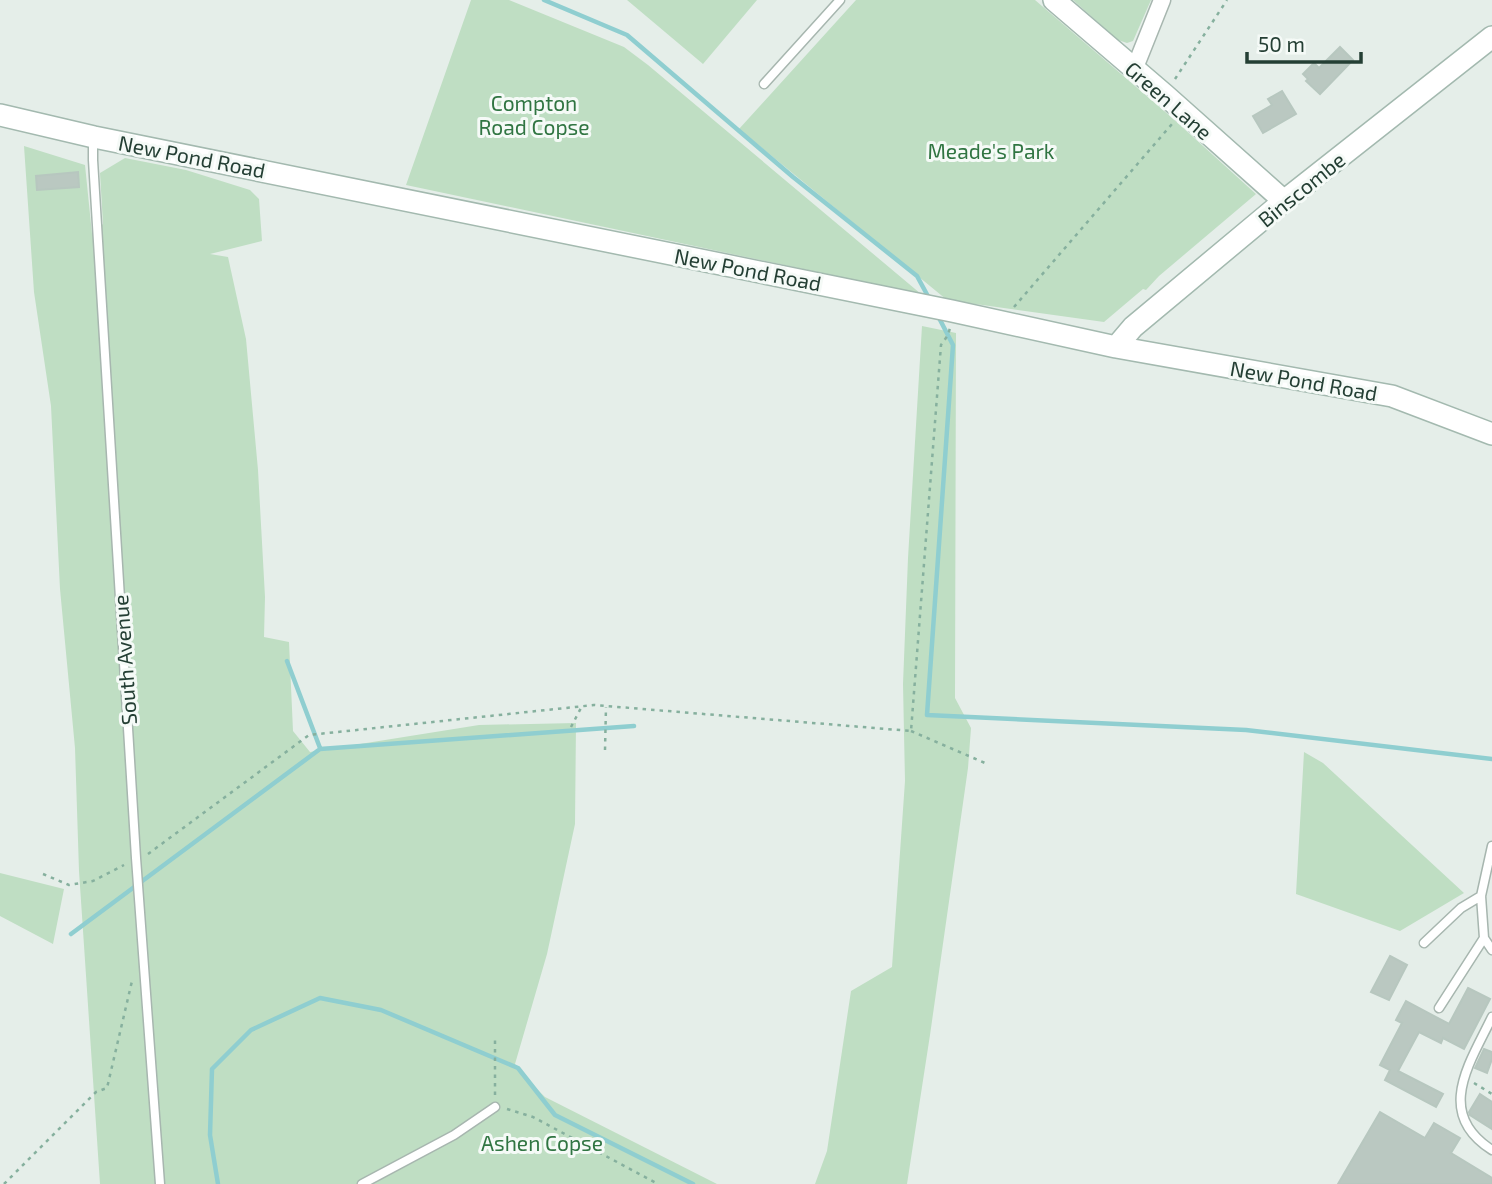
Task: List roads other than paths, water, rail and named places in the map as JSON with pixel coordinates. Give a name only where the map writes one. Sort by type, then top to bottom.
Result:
[{"type":"main road","name":"Green Lane","points":[[1054,0],[1284,201]]},
{"type":"main road","name":"Binscombe","points":[[1116,347],[1133,327],[1284,201],[1492,37]]},
{"type":"main road","name":"New Pond Road","points":[[0,115],[1116,347],[1392,396],[1492,433]]},
{"type":"street","points":[[1134,69],[1162,0]]},
{"type":"lane","points":[[764,84],[840,0]]},
{"type":"lane","name":"South Avenue","points":[[93,136],[136,861],[160,1184]]},
{"type":"lane","points":[[1492,846],[1480,896],[1485,938],[1492,950]]},
{"type":"lane","points":[[1424,943],[1461,908],[1480,896]]},
{"type":"lane","points":[[1439,1008],[1485,938]]},
{"type":"lane","points":[[1492,1017],[1461,1084],[1460,1101],[1471,1133],[1492,1150]]},
{"type":"lane","points":[[362,1184],[454,1135],[495,1107]]},
{"type":"waterway","points":[[544,0],[627,35],[793,177],[917,276],[930,300]]},
{"type":"waterway","points":[[937,314],[953,345],[927,715],[1246,730],[1492,759]]},
{"type":"waterway","points":[[287,661],[320,748]]},
{"type":"waterway","points":[[71,934],[320,749],[634,726]]},
{"type":"waterway","points":[[218,1184],[210,1135],[212,1069],[251,1030],[320,998],[381,1010],[518,1068],[555,1115],[693,1184]]},
{"type":"park label","name":"Compton Road Copse","points":[[534,114]]},
{"type":"park label","name":"Meade's Park","points":[[991,150]]},
{"type":"park label","name":"Ashen Copse","points":[[542,1142]]}]
